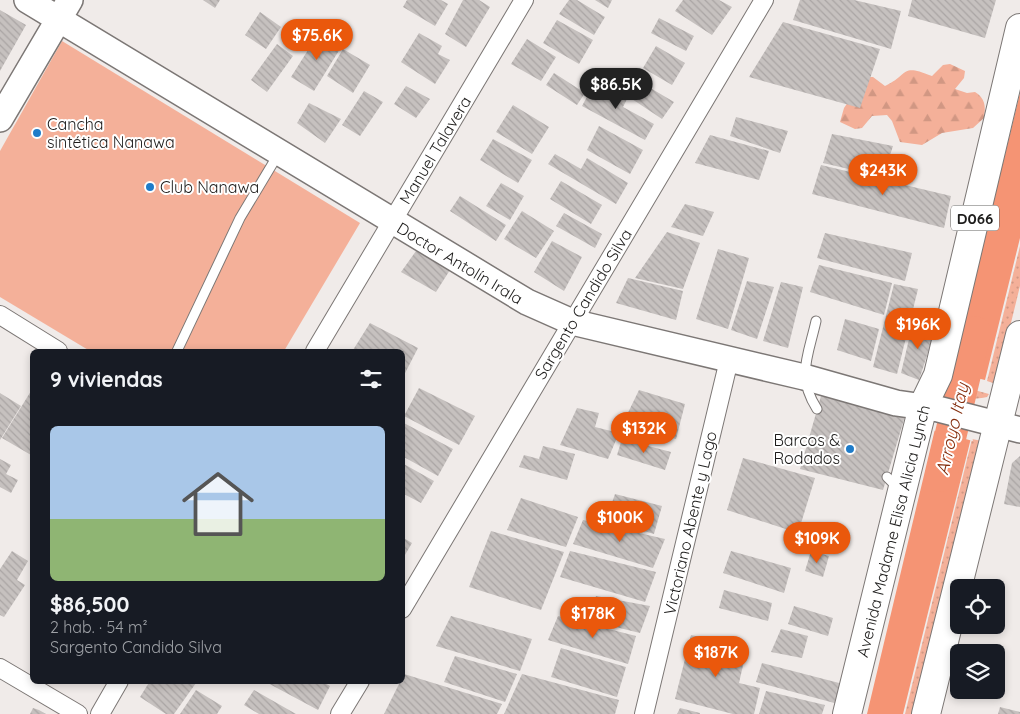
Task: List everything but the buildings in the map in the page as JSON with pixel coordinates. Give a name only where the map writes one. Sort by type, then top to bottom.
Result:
[{"type":"highway","name":"Avenida Madame Elisa Alicia Lynch","points":[[847,714],[895,485],[932,408],[938,375],[1020,28]]},
{"type":"highway","points":[[926,714],[1000,425],[1020,335]]},
{"type":"street","name":"Doctor Antolín Irala","points":[[27,0],[64,10],[279,153],[526,302],[572,322],[804,378],[896,403],[932,408],[1000,425]]},
{"type":"street","name":"Manuel Talavera","points":[[316,349],[524,0]]},
{"type":"street","name":"Sargento Candido Silva","points":[[405,604],[764,0]]},
{"type":"street","points":[[0,119],[64,10]]},
{"type":"street","points":[[0,315],[55,349]]},
{"type":"street","name":"Victoriano Abente y Lago","points":[[644,714],[729,360]]},
{"type":"street","points":[[0,668],[78,714]]},
{"type":"street","points":[[100,714],[117,684]]},
{"type":"street","points":[[340,714],[358,684]]},
{"type":"lane","points":[[178,349],[240,218],[279,153]]},
{"type":"lane","points":[[816,321],[804,378],[807,393],[817,409]]},
{"type":"green space","name":"Club Nanawa","points":[[62,41],[360,223],[285,349],[87,349],[0,297],[0,151]]},
{"type":"green space","points":[[950,64],[965,71],[964,78],[955,89],[967,93],[975,92],[984,103],[984,118],[973,128],[942,133],[922,145],[900,142],[892,121],[887,115],[872,116],[862,128],[855,129],[840,122],[844,108],[865,77],[873,77],[885,86],[910,70],[932,76],[943,65]]},
{"type":"green space","points":[[1020,246],[1020,286],[996,384],[987,381]]},
{"type":"green space","points":[[945,382],[989,394],[987,397],[976,399],[954,396],[944,391]]},
{"type":"green space","points":[[972,439],[982,441],[916,714],[905,714]]},
{"type":"shaded area","points":[[1020,93],[1020,238],[985,380],[952,372]]},
{"type":"shaded area","points":[[935,429],[971,438],[903,714],[867,714]]},
{"type":"pier","points":[[935,426],[972,436],[973,441],[932,430]]},
{"type":"waterway","name":"Arroyo Itay","points":[[941,476],[975,332]]},
{"type":"place","name":"Cancha sintética Nanawa","points":[[37,133]]},
{"type":"place","name":"Club Nanawa","points":[[150,187]]},
{"type":"place","name":"Barcos & Rodados","points":[[850,449]]}]
